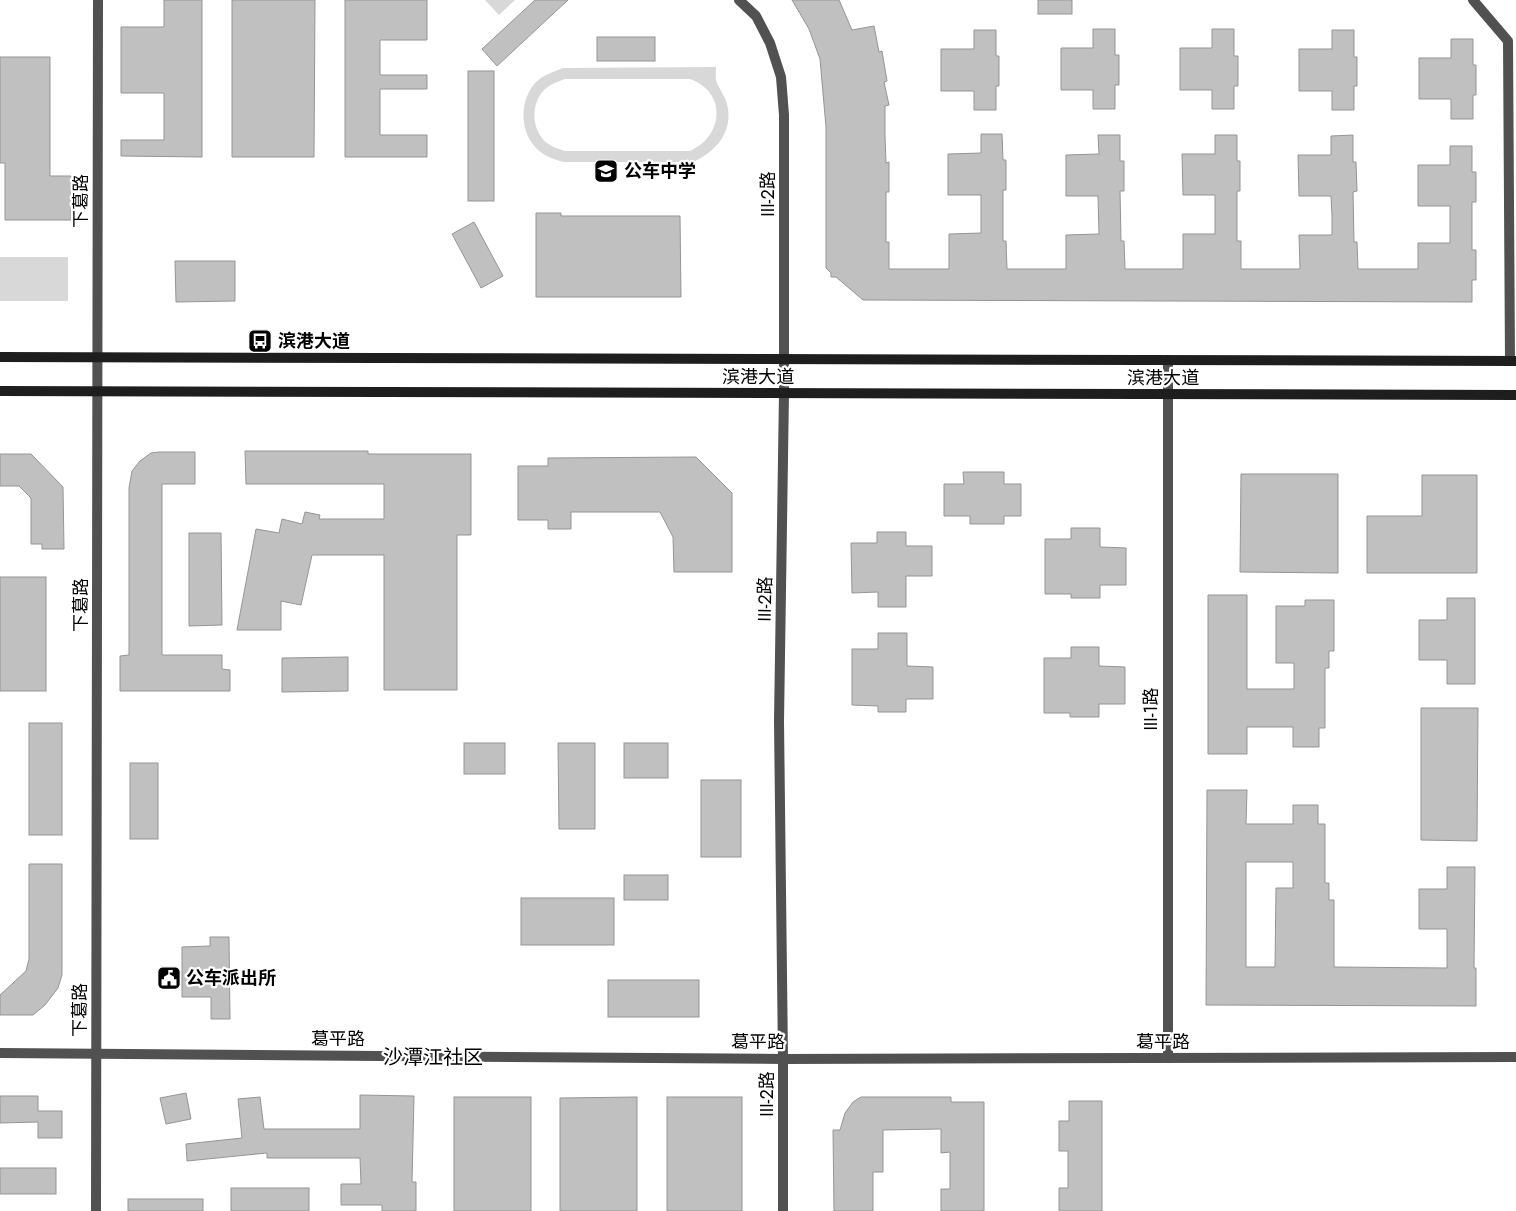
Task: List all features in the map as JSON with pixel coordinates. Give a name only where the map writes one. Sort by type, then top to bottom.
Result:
[{"type":"main road","name":"滨港大道","points":[[0,357],[1513,361]]},
{"type":"main road","name":"滨港大道","points":[[0,391],[1516,395]]},
{"type":"street","name":"下葛路","points":[[96,1211],[98,0]]},
{"type":"street","name":"III-2路","points":[[739,0],[756,16],[770,42],[782,77],[784,115],[784,393],[779,721],[783,1211]]},
{"type":"street","points":[[1473,0],[1508,41],[1513,361]]},
{"type":"street","name":"III-1路","points":[[1168,360],[1168,1058]]},
{"type":"street","name":"葛平路","points":[[0,1053],[783,1059],[1516,1057]]},
{"type":"shaded area","points":[[485,0],[515,0],[499,15]]},
{"type":"shaded area","points":[[716,67],[716,81],[726,101],[728,114],[725,132],[709,153],[693,162],[563,162],[551,158],[545,155],[530,140],[524,121],[525,101],[538,80],[563,68]],"holes":[[[565,79],[690,79],[702,85],[710,94],[717,114],[715,125],[710,135],[690,151],[565,151],[552,146],[544,140],[536,127],[535,112],[539,97],[549,86]]]},
{"type":"shaded area","points":[[0,257],[68,257],[68,301],[0,301]]},
{"type":"building","points":[[164,0],[202,0],[202,157],[121,156],[121,140],[164,140],[164,93],[121,93],[121,27],[164,27]]},
{"type":"building","points":[[232,0],[315,0],[314,157],[232,157]]},
{"type":"building","points":[[345,0],[427,0],[427,40],[380,40],[380,75],[427,75],[427,89],[380,89],[380,135],[427,135],[427,157],[345,157]]},
{"type":"building","points":[[535,0],[568,0],[497,66],[482,49]]},
{"type":"building","points":[[792,0],[839,0],[852,30],[874,26],[879,52],[882,51],[887,81],[884,82],[889,105],[885,106],[885,136],[886,163],[889,162],[889,192],[886,192],[886,242],[889,242],[889,269],[949,269],[949,234],[981,233],[981,195],[948,195],[948,154],[981,153],[981,134],[1002,134],[1003,160],[1006,160],[1006,190],[1003,190],[1003,241],[1006,241],[1007,269],[1066,269],[1066,235],[1099,234],[1098,196],[1066,196],[1066,155],[1099,154],[1098,135],[1120,135],[1120,161],[1124,161],[1124,191],[1120,191],[1121,241],[1124,241],[1125,269],[1183,269],[1183,234],[1215,234],[1215,195],[1183,195],[1182,154],[1215,154],[1215,135],[1237,135],[1237,161],[1240,161],[1240,191],[1237,191],[1237,241],[1241,241],[1241,269],[1300,269],[1299,235],[1332,235],[1332,216],[1331,196],[1299,196],[1298,155],[1331,155],[1331,136],[1353,135],[1353,162],[1356,162],[1357,191],[1353,192],[1354,242],[1357,242],[1358,269],[1418,269],[1418,243],[1450,243],[1450,206],[1418,206],[1418,165],[1450,165],[1450,146],[1472,146],[1472,172],[1476,172],[1476,202],[1472,202],[1472,250],[1476,250],[1476,280],[1472,280],[1472,302],[863,300],[836,277],[831,277],[831,273],[826,268],[826,127],[820,59],[809,29]]},
{"type":"building","points":[[1038,0],[1072,0],[1072,14],[1038,14]]},
{"type":"building","points":[[1093,29],[1115,29],[1115,55],[1119,55],[1119,85],[1115,85],[1115,109],[1093,109],[1093,90],[1061,90],[1061,48],[1093,48]]},
{"type":"building","points":[[1212,29],[1234,29],[1234,56],[1238,56],[1238,86],[1234,86],[1234,109],[1212,109],[1212,90],[1180,90],[1180,48],[1212,48]]},
{"type":"building","points":[[974,30],[996,30],[996,56],[999,56],[999,86],[996,86],[996,110],[974,110],[974,91],[941,91],[941,49],[974,49]]},
{"type":"building","points":[[1332,30],[1354,30],[1354,57],[1357,57],[1357,86],[1354,86],[1354,110],[1332,110],[1332,91],[1299,91],[1299,49],[1332,49]]},
{"type":"building","points":[[597,37],[655,37],[655,61],[597,61]]},
{"type":"building","points":[[1451,39],[1473,39],[1473,65],[1476,65],[1476,95],[1473,95],[1473,119],[1451,119],[1451,99],[1419,99],[1419,58],[1451,58]]},
{"type":"building","points":[[0,57],[50,57],[50,176],[71,176],[71,220],[5,220],[5,163],[0,163]]},
{"type":"building","points":[[468,71],[494,71],[494,201],[468,201]]},
{"type":"building","points":[[536,213],[561,213],[561,216],[680,216],[681,297],[536,297]]},
{"type":"building","points":[[474,222],[503,276],[481,288],[452,234]]},
{"type":"building","points":[[175,261],[235,261],[235,301],[176,302]]},
{"type":"building","points":[[245,451],[368,451],[368,454],[471,454],[471,535],[457,535],[457,690],[384,690],[384,555],[312,555],[301,605],[281,601],[281,630],[237,630],[256,529],[279,533],[282,519],[302,524],[305,512],[320,515],[319,519],[384,519],[384,484],[246,484]]},
{"type":"building","points":[[195,452],[195,484],[162,484],[162,655],[222,655],[222,669],[230,670],[230,691],[120,691],[120,656],[129,655],[129,488],[132,471],[140,461],[151,453]]},
{"type":"building","points":[[0,454],[31,454],[63,487],[64,549],[42,549],[42,544],[31,544],[31,498],[19,486],[0,486]]},
{"type":"building","points":[[696,457],[732,493],[732,572],[674,572],[673,537],[660,512],[571,512],[571,529],[548,529],[548,520],[518,520],[518,466],[548,466],[548,458]]},
{"type":"building","points":[[963,472],[1004,472],[1004,484],[1021,484],[1021,516],[1004,516],[1004,524],[970,524],[970,516],[944,516],[944,484],[964,484]]},
{"type":"building","points":[[1241,474],[1338,474],[1338,573],[1240,572]]},
{"type":"building","points":[[1422,475],[1477,475],[1477,573],[1367,573],[1367,516],[1422,516]]},
{"type":"building","points":[[1071,528],[1100,528],[1100,547],[1126,548],[1126,585],[1100,585],[1100,598],[1071,598],[1071,594],[1045,594],[1045,539],[1071,539]]},
{"type":"building","points":[[877,532],[906,532],[906,546],[932,546],[932,576],[906,576],[906,607],[878,607],[878,592],[852,593],[851,543],[877,543]]},
{"type":"building","points":[[189,533],[221,533],[222,625],[189,626]]},
{"type":"building","points":[[0,577],[46,577],[46,691],[0,691]]},
{"type":"building","points":[[1208,595],[1247,595],[1247,689],[1294,689],[1294,663],[1276,663],[1276,606],[1305,606],[1305,600],[1334,600],[1334,651],[1329,651],[1329,668],[1325,668],[1325,728],[1319,728],[1319,747],[1293,747],[1293,727],[1247,727],[1247,754],[1208,754]]},
{"type":"building","points":[[1447,598],[1475,598],[1475,684],[1447,684],[1447,660],[1419,660],[1419,620],[1447,620]]},
{"type":"building","points":[[878,633],[907,633],[907,666],[933,667],[933,699],[906,699],[906,712],[878,712],[878,706],[852,705],[852,649],[878,649]]},
{"type":"building","points":[[1071,647],[1099,647],[1099,666],[1125,667],[1125,704],[1099,704],[1099,717],[1070,717],[1070,713],[1044,713],[1044,658],[1071,658]]},
{"type":"building","points":[[348,657],[348,691],[282,692],[282,658]]},
{"type":"building","points":[[1421,708],[1478,708],[1477,841],[1421,840]]},
{"type":"building","points":[[29,723],[62,723],[62,835],[29,835]]},
{"type":"building","points":[[464,743],[505,743],[505,774],[464,774]]},
{"type":"building","points":[[558,743],[595,743],[595,829],[559,829]]},
{"type":"building","points":[[624,743],[668,743],[668,778],[624,778]]},
{"type":"building","points":[[130,763],[158,763],[158,839],[130,839]]},
{"type":"building","points":[[701,780],[741,780],[741,857],[701,857]]},
{"type":"building","points":[[1207,790],[1247,790],[1246,824],[1293,824],[1293,805],[1318,805],[1318,824],[1325,824],[1325,883],[1329,883],[1329,900],[1334,900],[1334,967],[1447,968],[1447,929],[1419,929],[1419,889],[1447,889],[1447,867],[1475,867],[1474,968],[1476,968],[1476,1006],[1206,1005]],"holes":[[[1246,862],[1293,862],[1293,888],[1276,888],[1275,967],[1246,967]]]},
{"type":"building","points":[[29,864],[62,864],[62,975],[58,988],[45,1005],[33,1015],[0,1015],[0,995],[26,971],[29,959]]},
{"type":"building","points":[[624,875],[668,875],[668,900],[624,900]]},
{"type":"building","points":[[521,898],[614,898],[614,945],[521,945]]},
{"type":"building","points":[[210,937],[229,937],[230,1019],[211,1019],[211,997],[182,997],[182,947],[210,946]]},
{"type":"building","points":[[608,980],[699,980],[699,1017],[608,1017]]},
{"type":"building","points":[[186,1093],[191,1119],[166,1124],[160,1098]]},
{"type":"building","points":[[360,1095],[414,1096],[412,1182],[416,1182],[416,1211],[382,1211],[382,1205],[341,1205],[341,1184],[361,1184],[360,1158],[267,1158],[267,1153],[187,1161],[186,1144],[242,1138],[238,1099],[260,1097],[264,1129],[360,1129]]},
{"type":"building","points":[[0,1096],[38,1096],[38,1111],[62,1111],[62,1138],[38,1138],[38,1122],[0,1123]]},
{"type":"building","points":[[454,1097],[531,1097],[531,1211],[454,1211]]},
{"type":"building","points":[[637,1097],[637,1211],[560,1211],[560,1098]]},
{"type":"building","points":[[667,1097],[742,1097],[742,1211],[667,1211]]},
{"type":"building","points":[[861,1097],[951,1097],[951,1102],[984,1102],[984,1211],[941,1211],[941,1189],[950,1189],[950,1152],[941,1153],[941,1129],[883,1130],[883,1172],[873,1172],[873,1211],[834,1211],[833,1130],[840,1130],[845,1113],[853,1102]]},
{"type":"building","points":[[1069,1101],[1102,1101],[1102,1211],[1059,1211],[1059,1188],[1068,1188],[1068,1151],[1059,1151],[1059,1121],[1069,1121]]},
{"type":"building","points":[[0,1168],[56,1168],[56,1194],[0,1194]]},
{"type":"building","points":[[231,1188],[309,1188],[309,1211],[231,1211]]},
{"type":"building","points":[[128,1199],[203,1199],[203,1211],[128,1211]]},
{"type":"place","name":"公车中学","points":[[606,171]]},
{"type":"place","name":"滨港大道","points":[[260,341]]},
{"type":"place","name":"公车派出所","points":[[169,978]]},
{"type":"district","name":"沙潭江社区","points":[[433,1057]]}]
